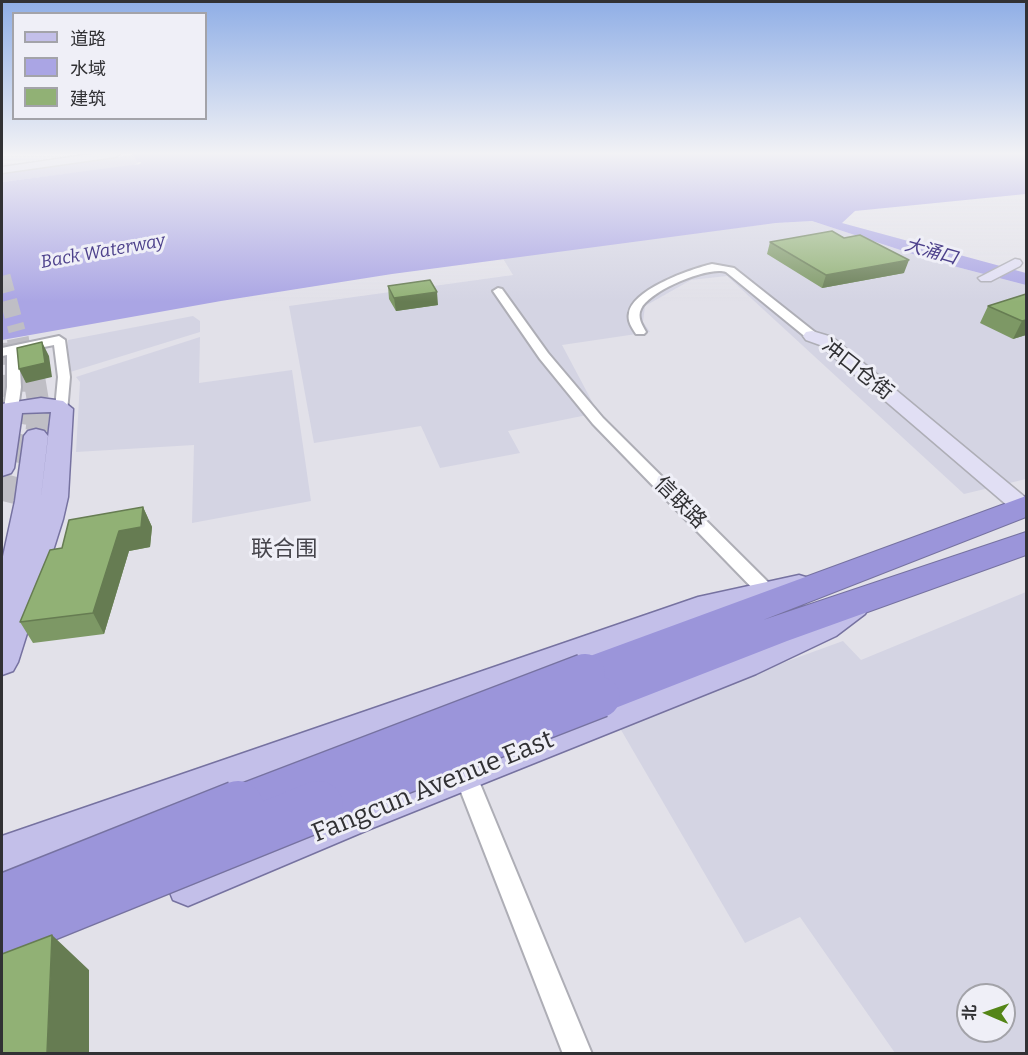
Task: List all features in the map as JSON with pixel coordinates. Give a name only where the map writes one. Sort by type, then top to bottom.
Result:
[{"type":"highway","name":"Fangcun Avenue East","points":[[2,900],[240,805],[593,686],[774,631],[845,591],[1020,508]]},
{"type":"highway","name":"Fangcun Avenue East","points":[[845,591],[1026,543]]},
{"type":"highway","name":"Fangcun Avenue East","points":[[2,934],[327,803],[593,686]]},
{"type":"main road","points":[[2,468],[6,410],[46,404],[63,409],[56,486],[50,519],[2,662]]},
{"type":"main road","points":[[2,607],[22,538],[30,493],[36,436]]},
{"type":"main road","name":"Fangcun Avenue East","points":[[2,856],[709,605],[767,592],[845,591],[825,628],[788,647],[2,958]]},
{"type":"main road","points":[[102,821],[106,916]]},
{"type":"street","points":[[999,260],[979,276],[1015,263]]},
{"type":"street","points":[[640,332],[634,322],[636,307],[651,294],[702,270],[720,267],[730,270],[812,336]]},
{"type":"street","name":"信联路","points":[[498,291],[544,356],[592,414],[767,592]]},
{"type":"street","name":"冲口仓街","points":[[812,336],[815,346],[1020,508]]},
{"type":"street","points":[[6,410],[14,387],[7,351],[59,340],[64,377],[63,409]]},
{"type":"street","points":[[465,774],[578,1053]]},
{"type":"shaded area","points":[[812,221],[934,261],[1026,285],[1026,479],[964,494],[727,276],[691,280],[645,306],[643,322],[650,332],[562,345],[596,409],[592,414],[508,431],[520,453],[440,468],[421,426],[314,443],[289,306],[513,275],[502,257],[776,223]]},
{"type":"shaded area","points":[[193,316],[200,321],[200,332],[67,373],[68,340]]},
{"type":"shaded area","points":[[200,337],[199,383],[292,370],[311,501],[192,523],[194,445],[76,452],[80,382],[76,377]]},
{"type":"shaded area","points":[[1026,592],[1026,1053],[895,1053],[800,917],[745,943],[617,723],[843,641],[861,660]]},
{"type":"water","points":[[2,203],[933,203],[855,211],[842,223],[1026,273],[1026,285],[934,261],[812,221],[776,223],[392,274],[221,301],[2,340]]},
{"type":"building","points":[[832,231],[844,238],[860,235],[909,260],[826,275],[770,242]]},
{"type":"building","points":[[430,280],[437,292],[394,298],[388,286]]},
{"type":"building","points":[[1026,294],[1026,320],[1022,321],[988,306]]},
{"type":"building","points":[[42,342],[45,363],[19,369],[17,348]]},
{"type":"building","points":[[143,507],[141,527],[119,531],[93,613],[20,622],[50,550],[62,548],[69,520]]},
{"type":"building","points":[[52,935],[47,1053],[2,1053],[2,954]]},
{"type":"tunnel","points":[[2,276],[17,331]]},
{"type":"tunnel","points":[[13,455],[22,392],[21,361],[16,330]]},
{"type":"tunnel","points":[[2,343],[4,389],[2,402]]},
{"type":"tunnel","points":[[34,377],[39,407],[36,436]]},
{"type":"tunnel","points":[[2,501],[14,454]]},
{"type":"district","name":"联合围","points":[[284,550]]},
{"type":"water label","name":"Back Waterway","points":[[103,252]]},
{"type":"water label","name":"大涌口","points":[[931,252]]}]
